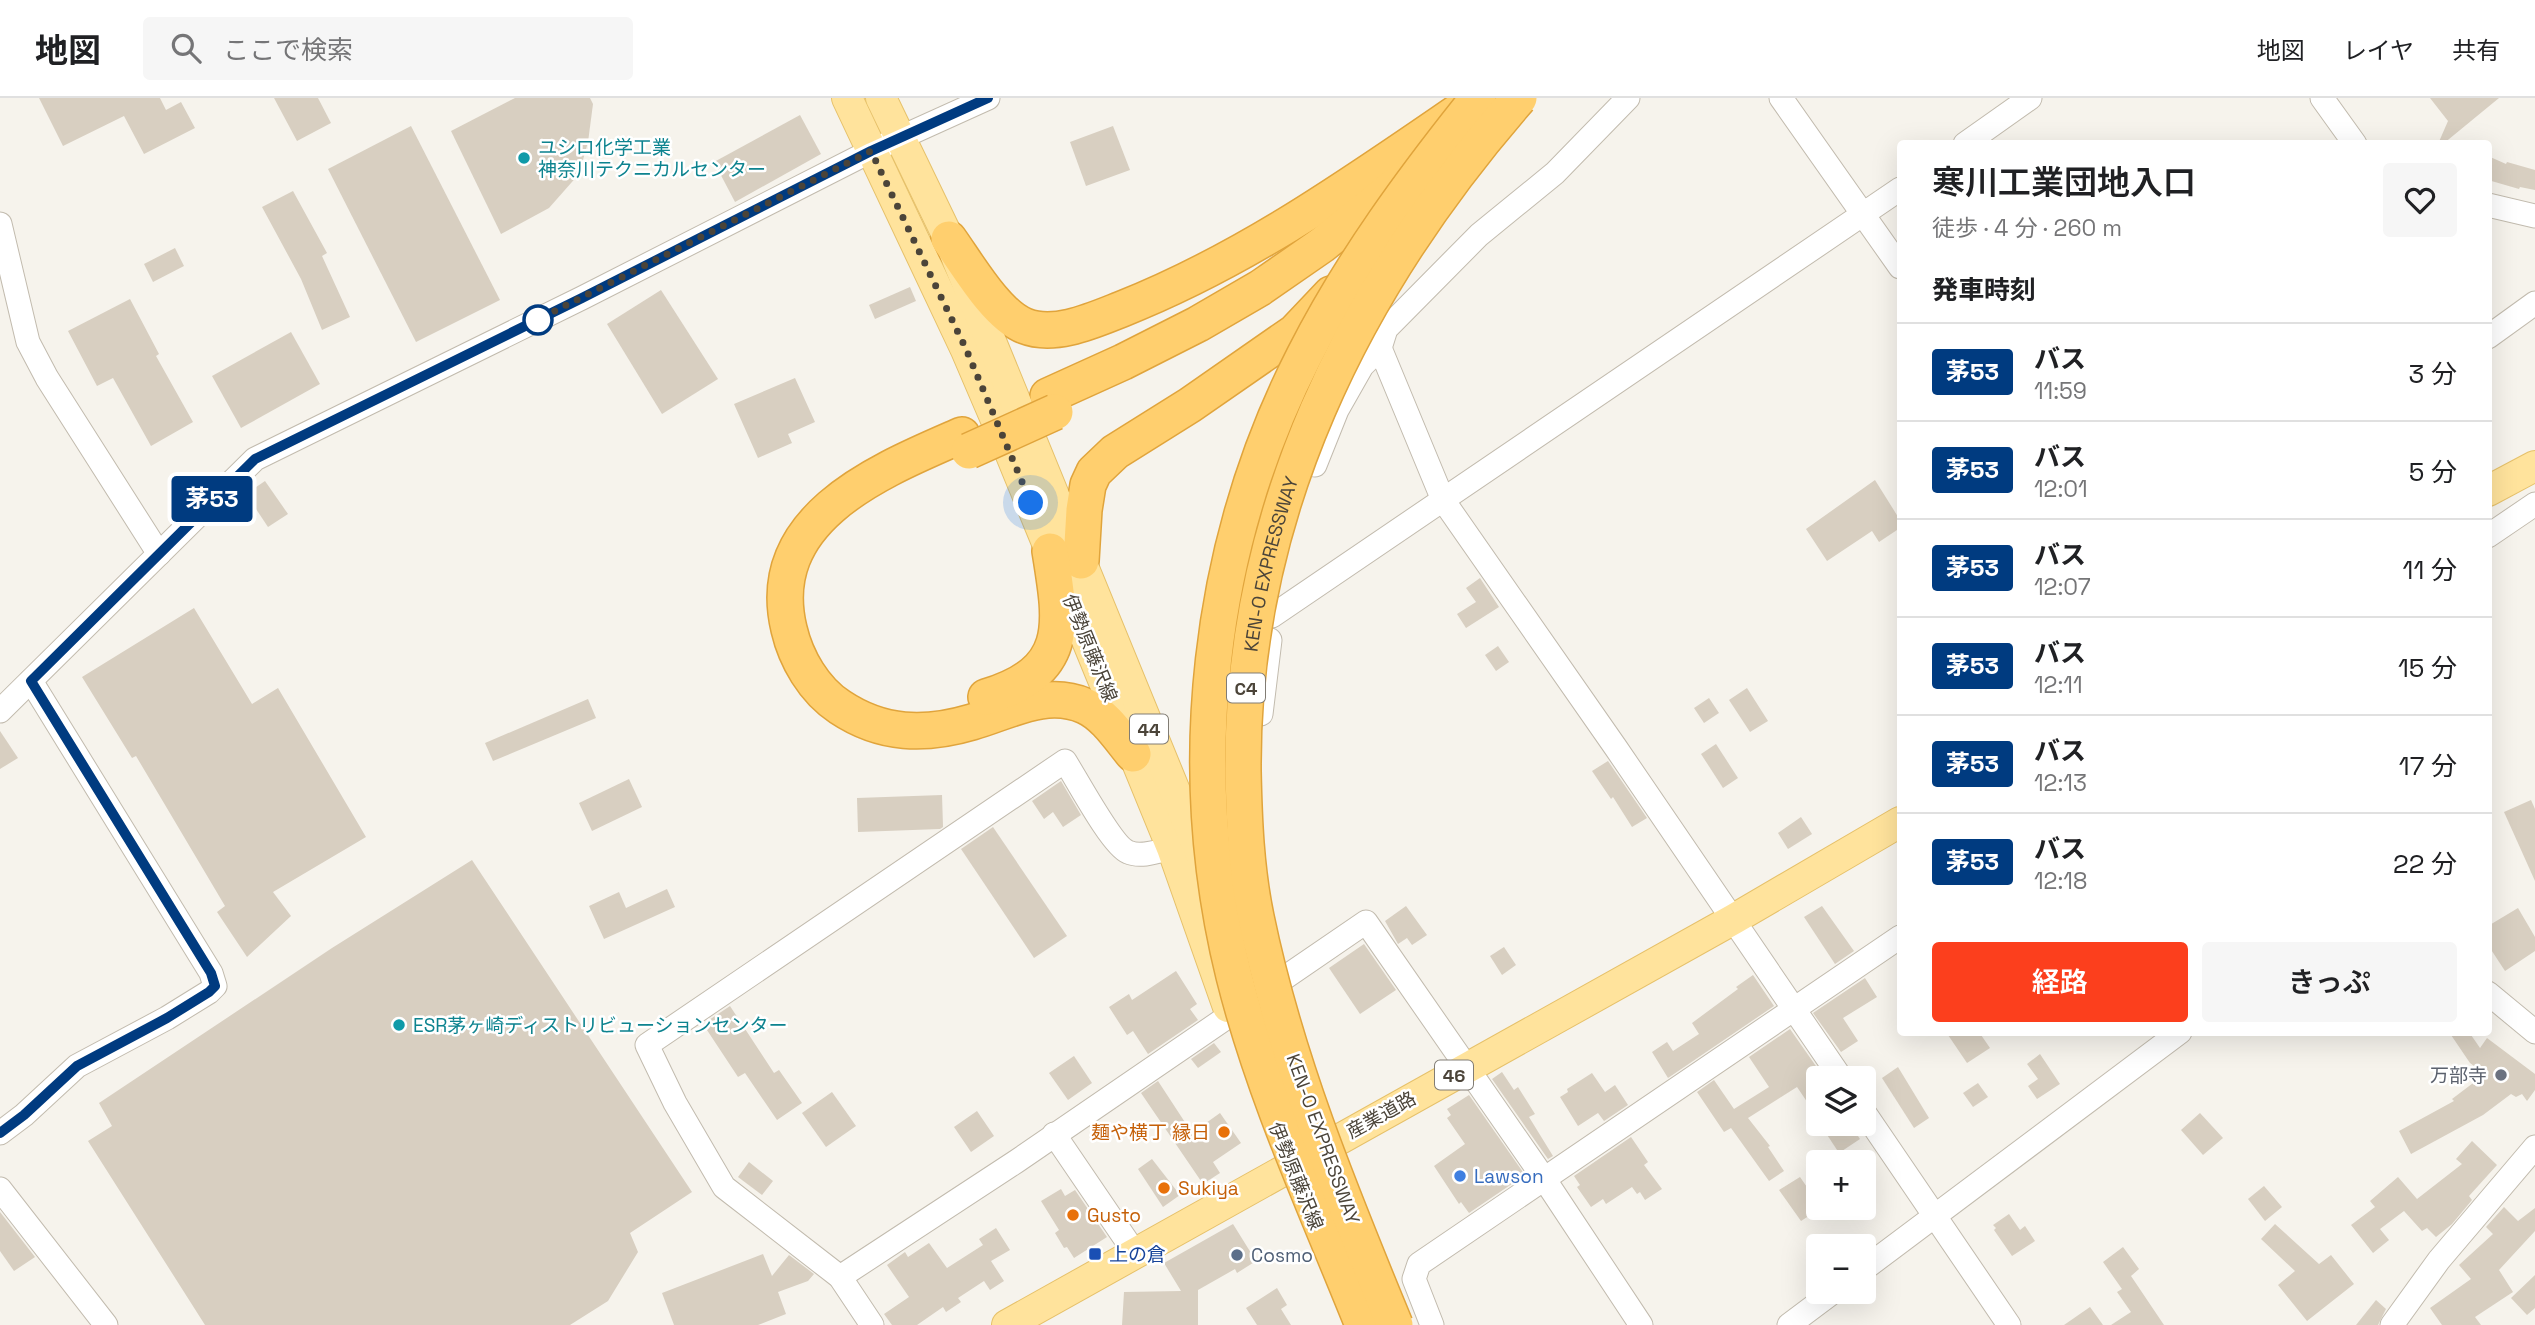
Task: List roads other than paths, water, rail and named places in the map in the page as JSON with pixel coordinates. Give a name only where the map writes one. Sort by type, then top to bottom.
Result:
[{"type":"highway","points":[[1478,98],[1437,150],[1400,185],[1322,245],[1260,288],[1051,404],[966,443],[864,504],[833,533],[819,552],[810,571],[807,620],[810,635],[826,665],[858,695],[888,707],[904,710],[930,710],[969,702],[995,694],[1035,674],[1054,648],[1059,629],[1057,593],[1066,556],[1084,510],[1088,485],[1094,472],[1115,452],[1190,405],[1295,332],[1513,98]]},
{"type":"highway","points":[[949,239],[990,295],[1013,320],[1026,327],[1052,329],[1092,321],[1186,281],[1253,247],[1351,185],[1478,98]]},
{"type":"highway","name":"KEN-O EXPRESSWAY","points":[[1363,1325],[1268,1086],[1234,975],[1212,859],[1208,775],[1210,688],[1227,577],[1241,517],[1258,464],[1303,357],[1392,211],[1478,98]]},
{"type":"highway","name":"KEN-O EXPRESSWAY","points":[[1395,1325],[1343,1198],[1302,1086],[1258,926],[1247,855],[1244,796],[1246,684],[1264,569],[1280,508],[1345,347],[1375,294],[1438,200],[1519,98]]},
{"type":"highway","points":[[1051,404],[1113,387],[1214,337],[1291,288],[1434,185]]},
{"type":"highway","points":[[966,443],[899,463],[858,485],[826,511],[802,540],[789,572],[785,593],[786,617],[793,645],[806,670],[822,692],[838,706],[879,727],[902,731],[949,727],[1043,699],[1063,699],[1085,706],[1101,716],[1133,754]]},
{"type":"main road","name":"伊勢原藤沢線","points":[[847,98],[1066,556],[1201,856],[1260,996],[1304,1157],[1356,1325]]},
{"type":"main road","name":"伊勢原藤沢線","points":[[881,98],[949,239],[1066,556],[1133,754],[1172,848],[1231,1015],[1387,1325]]},
{"type":"main road","points":[[2492,489],[2535,466]]},
{"type":"main road","name":"産業道路","points":[[1007,1325],[1734,919],[1897,824]]},
{"type":"street","points":[[0,711],[255,459],[582,298],[871,151],[988,98]]},
{"type":"street","points":[[1201,856],[1229,838],[1253,800],[1272,615],[1300,503],[1337,410],[1362,366],[1380,348],[1386,329],[1423,289],[1479,235],[1555,173],[1628,98]]},
{"type":"street","points":[[1782,98],[1897,263]]},
{"type":"street","points":[[1971,140],[2030,98]]},
{"type":"street","points":[[2322,98],[2353,140]]},
{"type":"street","points":[[1272,615],[1897,191]]},
{"type":"street","points":[[2492,206],[2535,216]]},
{"type":"street","points":[[0,224],[28,342],[47,378],[159,554]]},
{"type":"street","points":[[2492,334],[2535,303]]},
{"type":"street","points":[[1380,348],[1443,500],[1833,1066]]},
{"type":"street","points":[[2492,533],[2535,504]]},
{"type":"street","points":[[0,1133],[24,1115],[77,1066],[167,1018],[215,986],[211,973],[31,681]]},
{"type":"street","points":[[872,1325],[841,1277],[724,1187],[675,1103],[647,1045],[1065,761],[1114,840],[1127,852],[1142,854],[1172,848]]},
{"type":"street","points":[[841,1277],[1366,922],[1545,1180],[1641,1325]]},
{"type":"street","points":[[1432,1325],[1414,1279],[1419,1264],[1897,939]]},
{"type":"street","points":[[2492,996],[2535,1032]]},
{"type":"street","points":[[1876,1260],[2175,1036]]},
{"type":"street","points":[[1876,1129],[2009,1325]]},
{"type":"street","points":[[1054,1134],[1135,1253]]},
{"type":"street","points":[[2392,1325],[2439,1260],[2535,1147]]},
{"type":"street","points":[[0,1189],[106,1325]]},
{"type":"street","points":[[1789,1325],[1817,1304]]},
{"type":"place","name":"ユシロ化学工業 神奈川テクニカルセンター","points":[[524,158]]},
{"type":"place","name":"ESR茅ヶ崎ディストリビューションセンター","points":[[399,1025]]},
{"type":"place","name":"万部寺","points":[[2501,1075]]},
{"type":"place","name":"麺や横丁 縁日","points":[[1224,1132]]},
{"type":"place","name":"Lawson","points":[[1460,1176]]},
{"type":"place","name":"Sukiya","points":[[1164,1188]]},
{"type":"place","name":"Gusto","points":[[1073,1215]]},
{"type":"place","name":"上の倉","points":[[1095,1254]]},
{"type":"place","name":"Cosmo","points":[[1237,1255]]}]
